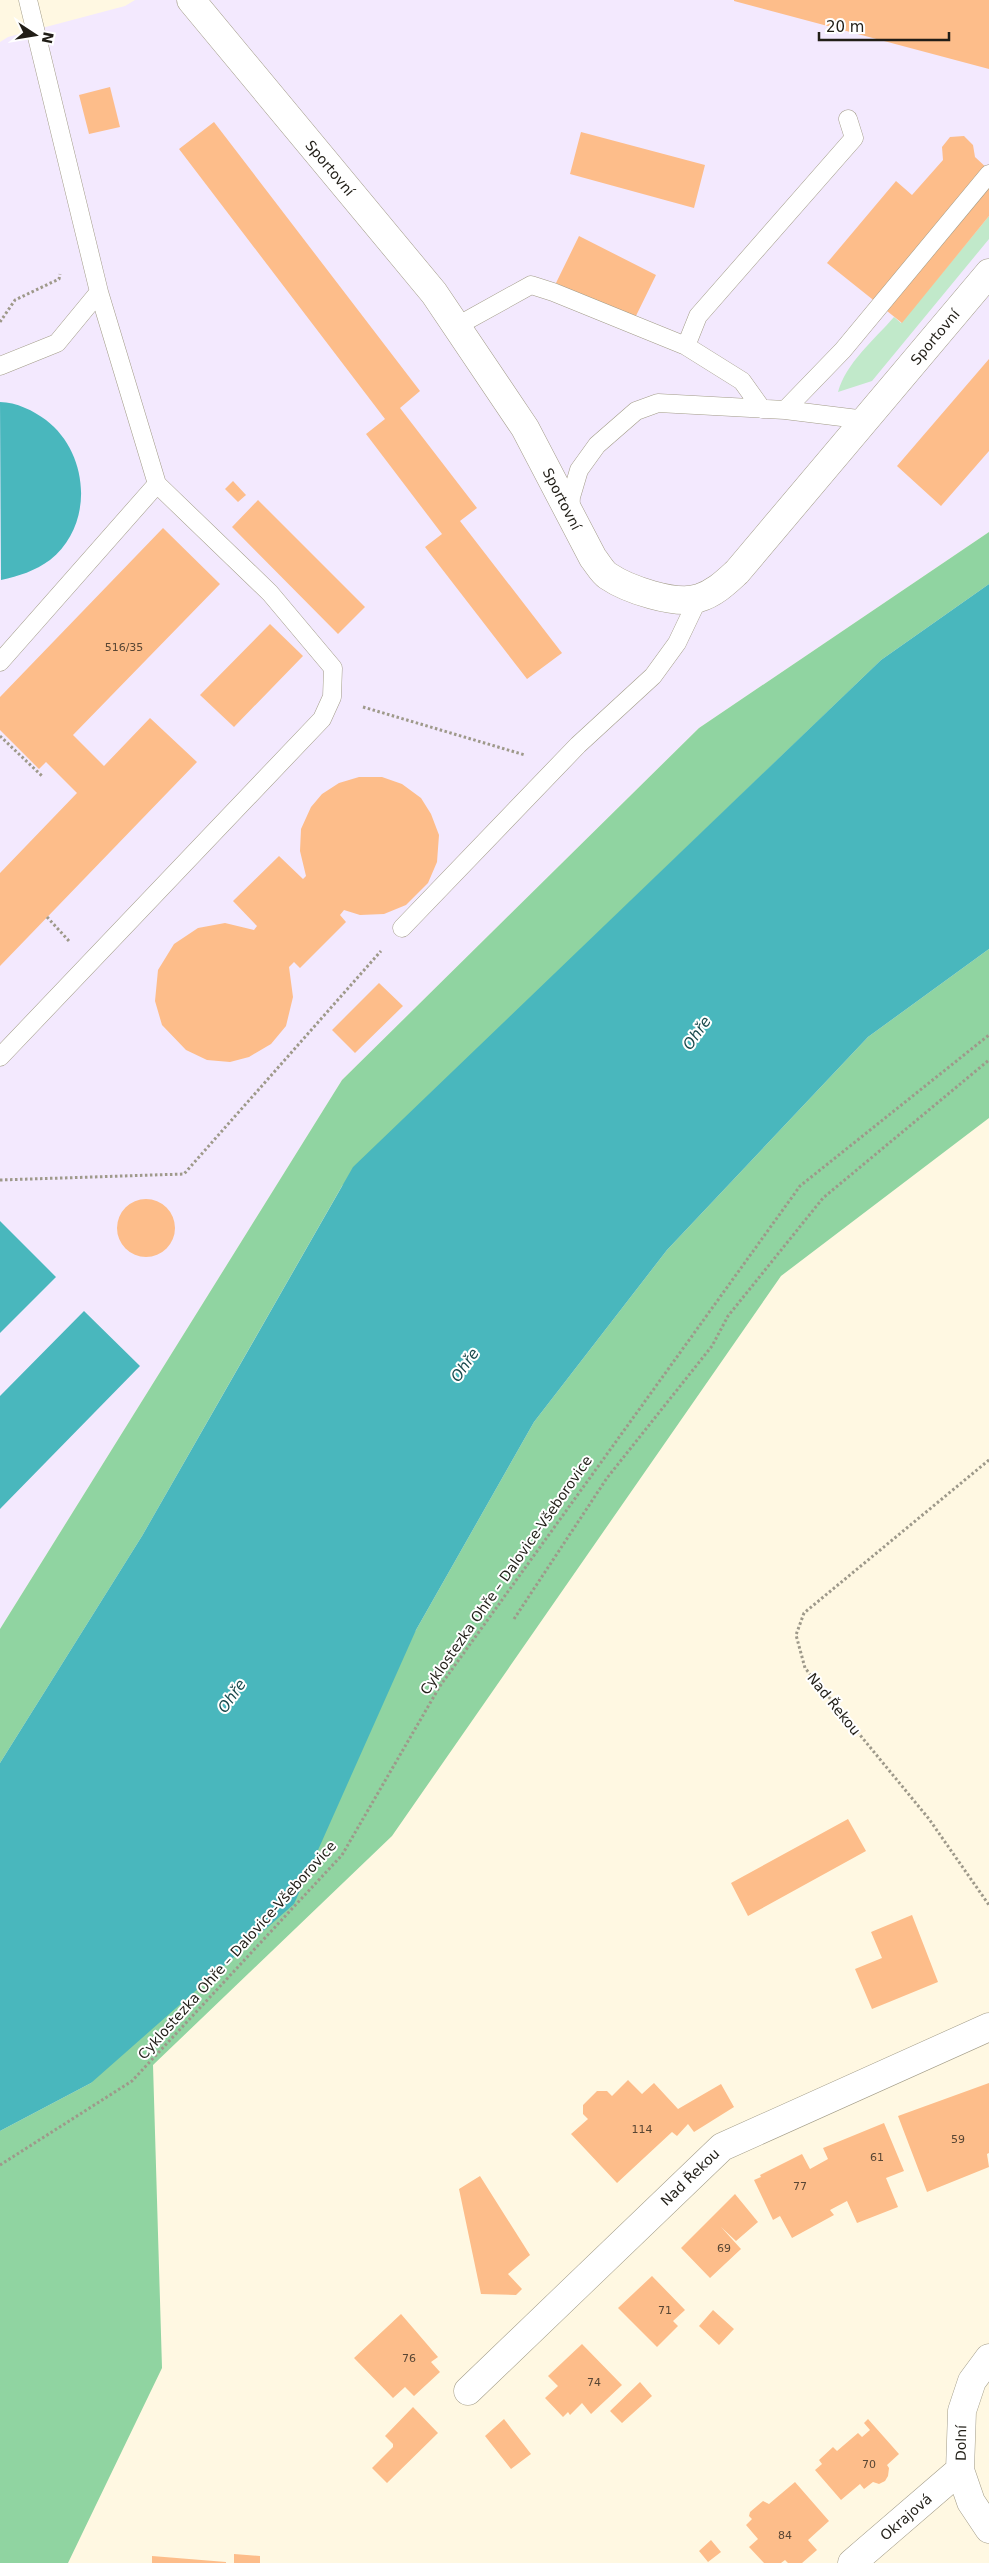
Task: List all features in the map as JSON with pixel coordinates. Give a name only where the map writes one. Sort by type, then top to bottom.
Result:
[{"type":"street","name":"Sportovní","points":[[191,0],[434,293],[525,428],[593,558],[606,575],[630,588],[663,598],[698,599],[719,589],[737,572],[989,273]]},
{"type":"street","name":"Nad Řekou","points":[[468,2391],[722,2146],[989,2028]]},
{"type":"street","name":"Dolní","points":[[989,2358],[972,2381],[962,2411],[960,2470],[970,2502],[989,2528]]},
{"type":"street","name":"Okrajová","points":[[852,2563],[960,2470]]},
{"type":"lane","points":[[0,1057],[322,719],[332,697],[333,668],[270,593],[157,484],[99,292],[28,0]]},
{"type":"lane","points":[[686,346],[698,316],[854,138],[848,119]]},
{"type":"lane","points":[[785,410],[843,350],[989,174]]},
{"type":"lane","points":[[457,326],[531,285],[553,292],[686,346],[742,381],[762,409]]},
{"type":"lane","points":[[0,366],[57,343],[99,292]]},
{"type":"lane","points":[[570,515],[571,497],[579,470],[596,445],[636,411],[658,403],[785,410],[866,420]]},
{"type":"lane","points":[[0,662],[157,484]]},
{"type":"lane","points":[[402,928],[559,765],[653,676],[677,643],[698,599]]},
{"type":"path","points":[[0,322],[15,300],[59,279],[68,239],[84,228]]},
{"type":"path","points":[[332,697],[559,765]]},
{"type":"path","points":[[0,736],[42,776]]},
{"type":"path","points":[[0,1180],[184,1174],[402,928]]},
{"type":"path","name":"Cyklostezka Ohře – Dalovice-Všeborovice","points":[[0,2165],[132,2081],[342,1855],[440,1686],[800,1186],[989,1035]]},
{"type":"path","points":[[514,1619],[607,1478],[712,1346],[728,1316],[823,1198],[989,1060]]},
{"type":"path","name":"Nad Řekou","points":[[989,1460],[804,1613],[796,1635],[805,1668],[929,1819],[989,1905]]},
{"type":"shaded area","points":[[135,0],[989,0],[989,532],[699,728],[342,1080],[0,1629],[0,42],[8,37],[125,6]]},
{"type":"green space","points":[[989,216],[989,239],[872,381],[838,392],[847,371],[861,352],[894,317],[901,323]]},
{"type":"green space","points":[[989,532],[989,584],[881,660],[579,951],[342,1186],[142,1536],[0,1763],[0,1629],[342,1080],[699,728]]},
{"type":"green space","points":[[989,949],[989,1118],[781,1276],[392,1836],[153,2065],[162,2368],[68,2563],[0,2563],[0,2131],[91,2083],[416,1630],[534,1422],[667,1250],[868,1037]]},
{"type":"water","points":[[0,402],[18,405],[30,410],[46,420],[60,434],[71,451],[78,469],[81,489],[80,509],[74,528],[65,545],[50,560],[39,567],[1,580]]},
{"type":"water","name":"Ohře","points":[[989,584],[989,949],[868,1037],[667,1250],[534,1422],[416,1630],[294,1904],[91,2083],[0,2131],[0,1763],[142,1536],[353,1167],[881,660]]},
{"type":"water","points":[[0,1221],[56,1277],[0,1333]]},
{"type":"water","points":[[84,1311],[140,1366],[0,1509],[0,1396]]},
{"type":"building","points":[[989,0],[989,69],[734,1]]},
{"type":"building","points":[[110,87],[120,127],[89,134],[79,95]]},
{"type":"building","points":[[214,122],[420,391],[400,408],[477,508],[460,521],[562,653],[527,679],[425,547],[442,534],[366,434],[385,419],[179,149]]},
{"type":"building","points":[[581,132],[705,165],[694,208],[570,174]]},
{"type":"building","points":[[964,136],[973,145],[975,157],[989,170],[989,216],[902,323],[827,263],[896,181],[912,195],[943,160],[942,147],[950,137]]},
{"type":"building","points":[[579,236],[656,275],[633,322],[556,283]]},
{"type":"building","points":[[989,359],[989,451],[941,506],[897,466]]},
{"type":"building","points":[[233,481],[246,495],[238,502],[225,489]]},
{"type":"building","points":[[258,500],[365,607],[338,634],[232,527]]},
{"type":"building","points":[[163,528],[220,584],[73,735],[104,766],[150,718],[197,762],[0,966],[0,873],[77,793],[46,762],[39,769],[0,730],[0,697]]},
{"type":"building","points":[[270,624],[303,656],[234,727],[200,695]]},
{"type":"building","points":[[359,777],[382,777],[402,784],[421,798],[431,814],[439,835],[437,862],[428,883],[406,905],[384,914],[360,915],[344,910],[340,915],[346,922],[300,968],[294,962],[289,967],[293,997],[286,1026],[271,1044],[249,1057],[230,1062],[207,1060],[186,1050],[162,1025],[155,1001],[158,970],[174,944],[198,928],[225,923],[254,930],[257,926],[233,901],[279,856],[303,879],[306,876],[300,851],[301,829],[311,807],[322,794],[339,783]]},
{"type":"building","points":[[379,983],[403,1006],[355,1053],[332,1030]]},
{"type":"building","points":[[146,1199],[157,1201],[170,1212],[175,1228],[173,1239],[162,1252],[146,1257],[135,1255],[122,1244],[117,1228],[119,1217],[130,1204]]},
{"type":"building","points":[[848,1819],[866,1851],[748,1916],[731,1883]]},
{"type":"building","points":[[912,1915],[938,1982],[872,2009],[855,1969],[882,1958],[871,1932]]},
{"type":"building","points":[[628,2080],[642,2094],[654,2083],[678,2109],[721,2084],[734,2107],[694,2132],[688,2124],[677,2136],[672,2132],[617,2183],[571,2134],[588,2119],[583,2114],[583,2105],[597,2091],[607,2091],[612,2096]]},
{"type":"building","points":[[989,2083],[989,2153],[987,2154],[989,2167],[927,2192],[898,2116]]},
{"type":"building","points":[[884,2123],[904,2171],[886,2178],[898,2207],[857,2223],[847,2201],[830,2210],[834,2215],[792,2238],[780,2216],[773,2220],[754,2180],[761,2177],[760,2175],[802,2154],[810,2169],[828,2159],[823,2148]]},
{"type":"building","points":[[480,2176],[530,2255],[508,2274],[522,2289],[516,2295],[481,2294],[459,2189]]},
{"type":"building","points":[[735,2194],[758,2222],[736,2241],[721,2227],[741,2249],[710,2278],[681,2248]]},
{"type":"building","points":[[652,2276],[685,2310],[673,2321],[678,2326],[657,2347],[618,2308]]},
{"type":"building","points":[[713,2310],[734,2329],[719,2345],[699,2326]]},
{"type":"building","points":[[401,2314],[438,2357],[431,2362],[440,2372],[414,2396],[405,2387],[393,2398],[354,2358]]},
{"type":"building","points":[[582,2344],[622,2385],[591,2414],[582,2403],[570,2415],[568,2412],[563,2417],[545,2398],[558,2386],[548,2376]]},
{"type":"building","points":[[640,2382],[652,2396],[622,2423],[610,2411]]},
{"type":"building","points":[[413,2407],[438,2433],[387,2483],[372,2468],[393,2447],[393,2444],[385,2436]]},
{"type":"building","points":[[504,2419],[531,2454],[511,2469],[485,2436]]},
{"type":"building","points":[[868,2419],[899,2454],[887,2465],[889,2468],[888,2476],[885,2481],[879,2484],[873,2482],[864,2489],[860,2484],[841,2500],[815,2470],[822,2464],[819,2460],[833,2447],[837,2451],[858,2433],[862,2437],[870,2430],[864,2423]]},
{"type":"building","points":[[795,2482],[829,2521],[808,2540],[817,2550],[802,2563],[788,2563],[785,2560],[781,2563],[764,2563],[749,2547],[758,2539],[746,2525],[752,2519],[749,2516],[750,2512],[763,2501],[769,2504]]},
{"type":"building","points":[[711,2540],[721,2552],[708,2562],[699,2551]]},
{"type":"building","points":[[234,2554],[260,2556],[260,2563],[234,2563]]},
{"type":"building","points":[[152,2556],[226,2562],[226,2563],[152,2563]]}]
